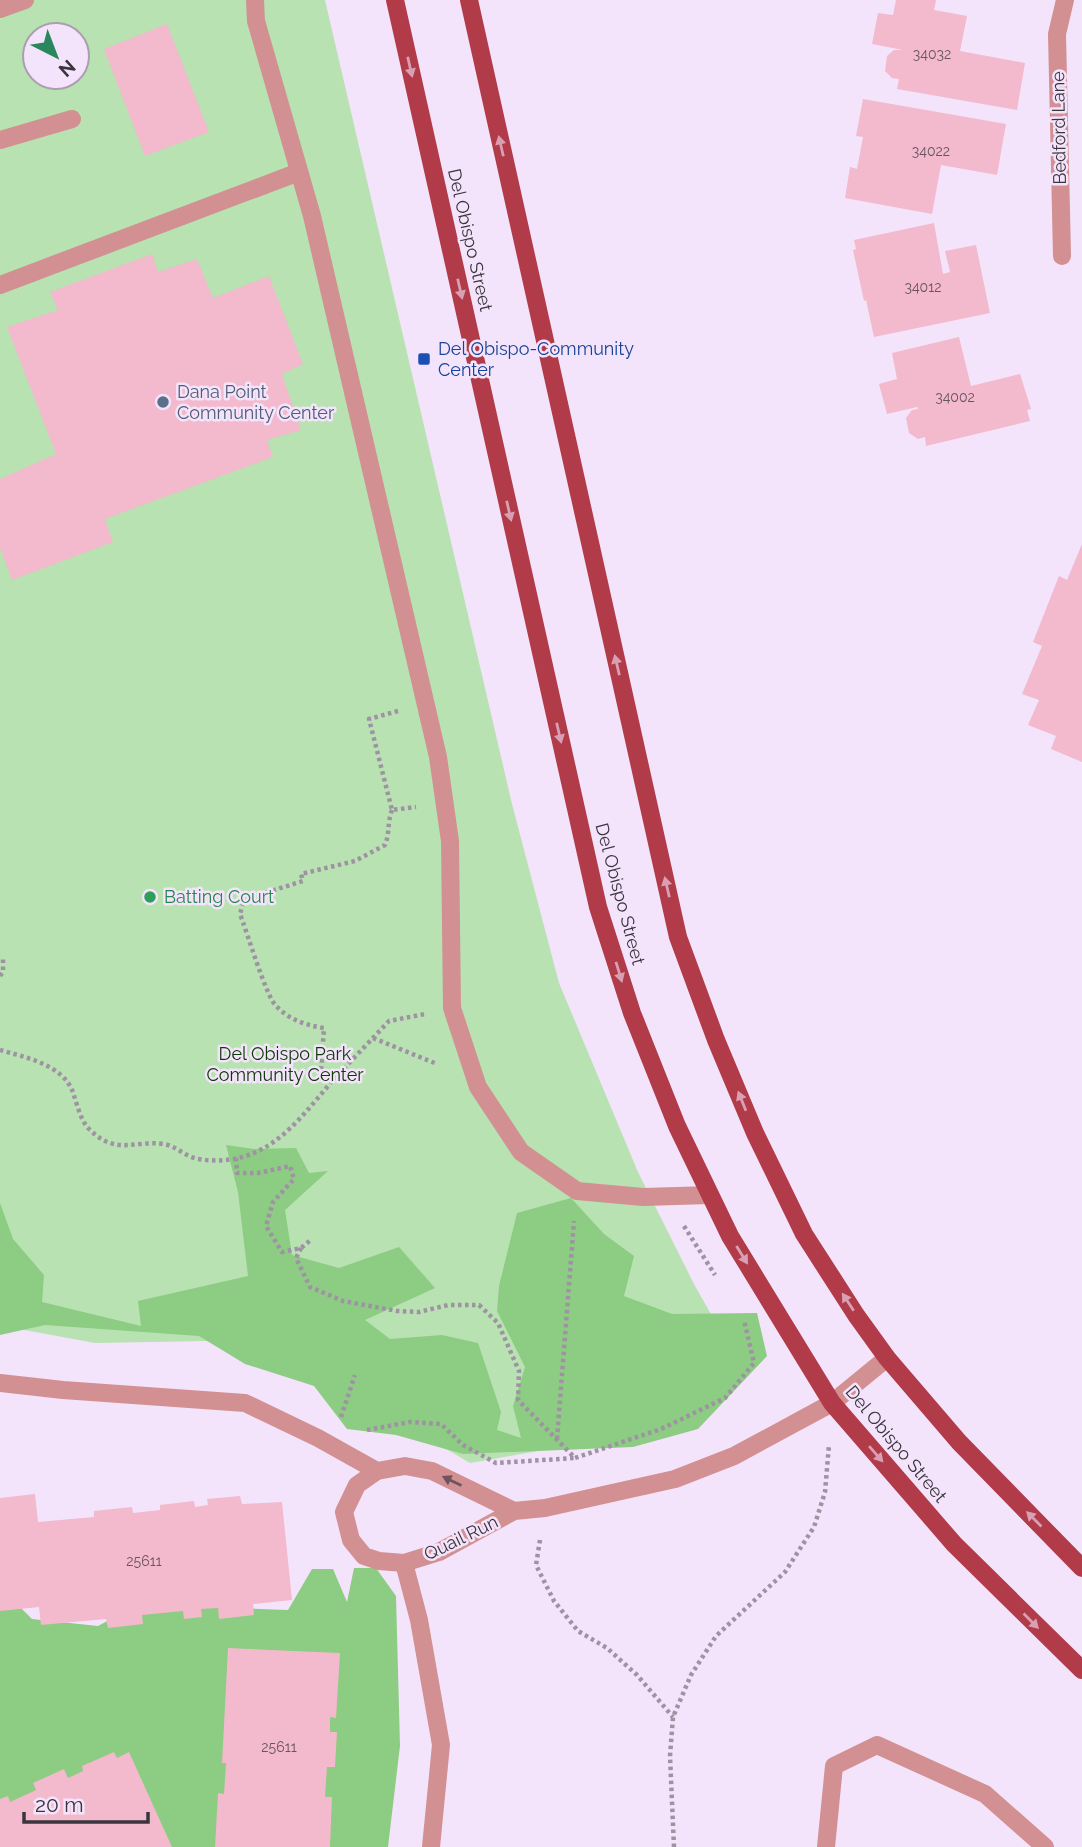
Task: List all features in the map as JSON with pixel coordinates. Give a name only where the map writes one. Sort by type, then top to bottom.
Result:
[{"type":"main road","name":"Del Obispo Street","points":[[395,0],[598,907],[632,1013],[677,1125],[730,1236],[832,1403],[954,1544],[1082,1670]]},
{"type":"main road","points":[[469,0],[678,937],[716,1040],[755,1133],[804,1234],[856,1315],[887,1358],[958,1442],[1082,1568]]},
{"type":"street","points":[[0,9],[25,0]]},
{"type":"street","points":[[255,0],[257,21],[299,172],[438,757],[450,841],[452,1008],[478,1087],[521,1152],[577,1191],[643,1197],[710,1195]]},
{"type":"street","name":"Bedford Lane","points":[[1062,256],[1058,33],[1065,0]]},
{"type":"street","points":[[0,139],[72,119]]},
{"type":"street","points":[[0,285],[299,172]]},
{"type":"street","name":"Quail Run","points":[[514,1511],[432,1471],[405,1466],[377,1471],[357,1485],[344,1512],[351,1540],[365,1556],[379,1561],[404,1563],[439,1552],[514,1511],[545,1508],[675,1479],[734,1456],[832,1403],[887,1358]]},
{"type":"street","points":[[0,1383],[246,1403],[318,1438],[377,1471]]},
{"type":"street","points":[[404,1563],[419,1620],[441,1745],[431,1847]]},
{"type":"street","points":[[826,1847],[834,1766],[877,1745],[985,1794],[1045,1847]]},
{"type":"path","points":[[332,1080],[321,1070],[324,1028],[303,1024],[273,1003],[240,914],[243,904],[252,897],[303,881],[301,874],[355,861],[385,845],[389,835],[387,824],[392,810],[369,719],[426,703]]},
{"type":"path","points":[[392,810],[444,803]]},
{"type":"path","points":[[0,976],[3,972],[3,957]]},
{"type":"path","points":[[0,1050],[29,1058],[54,1070],[71,1087],[88,1128],[103,1140],[121,1147],[167,1144],[196,1158],[228,1160],[255,1154],[292,1129],[332,1080],[389,1021],[452,1008]]},
{"type":"path","points":[[236,1158],[237,1173],[258,1173],[290,1166],[294,1179],[273,1202],[266,1226],[282,1252],[301,1248]]},
{"type":"path","points":[[557,1440],[575,1209]]},
{"type":"path","points":[[683,1224],[722,1285]]},
{"type":"path","points":[[312,1239],[301,1248],[296,1258],[310,1287],[343,1301],[397,1311],[419,1312],[447,1306],[479,1305],[498,1323],[519,1371],[518,1400],[575,1458]]},
{"type":"path","points":[[364,1431],[410,1422],[441,1424],[463,1446],[496,1463],[575,1458],[661,1429],[725,1398],[754,1363],[743,1316]]},
{"type":"path","points":[[340,1421],[355,1375]]},
{"type":"path","points":[[674,1847],[670,1756],[673,1717],[691,1675],[716,1636],[785,1572],[814,1527],[825,1492],[832,1403]]},
{"type":"path","points":[[545,1508],[536,1565],[554,1601],[578,1631],[607,1648],[637,1675],[673,1717]]},
{"type":"green space","name":"Del Obispo Park Community Center","points":[[0,0],[325,0],[512,804],[559,983],[638,1172],[695,1286],[728,1344],[567,1446],[470,1463],[283,1353],[206,1341],[95,1343],[8,1327],[0,1322]]},
{"type":"green space","points":[[226,1145],[254,1149],[296,1148],[309,1173],[328,1171],[285,1210],[292,1255],[339,1268],[399,1247],[435,1288],[365,1320],[390,1339],[442,1335],[478,1343],[501,1412],[497,1430],[521,1438],[513,1406],[525,1367],[497,1311],[499,1286],[517,1213],[571,1198],[604,1234],[634,1256],[624,1296],[672,1314],[757,1313],[767,1356],[698,1429],[633,1447],[463,1454],[396,1435],[347,1429],[314,1386],[245,1364],[199,1336],[45,1325],[0,1335],[0,1203],[13,1239],[44,1275],[42,1302],[141,1326],[138,1301],[248,1276],[238,1192]]},
{"type":"green space","points":[[354,1568],[376,1568],[396,1596],[400,1746],[388,1847],[0,1847],[0,1587],[32,1619],[98,1626],[139,1604],[288,1610],[312,1569],[333,1569],[347,1602]]},
{"type":"building","points":[[896,0],[936,0],[934,10],[967,16],[960,51],[1025,63],[1017,110],[897,89],[899,79],[892,78],[885,71],[887,56],[894,50],[903,50],[872,44],[878,13],[893,15]]},
{"type":"building","points":[[167,24],[209,132],[145,156],[104,49]]},
{"type":"building","points":[[863,99],[1006,124],[997,175],[941,165],[932,214],[845,198],[850,167],[857,169],[863,137],[856,136]]},
{"type":"building","points":[[934,223],[943,274],[950,272],[945,251],[976,245],[990,313],[874,337],[853,250],[856,249],[854,240]]},
{"type":"building","name":"Dana Point Community Center","points":[[152,254],[158,272],[197,259],[213,298],[269,276],[303,364],[282,374],[301,430],[267,440],[273,457],[105,519],[113,542],[12,580],[0,548],[0,479],[56,454],[7,327],[58,310],[50,292]]},
{"type":"building","points":[[959,337],[971,386],[1020,374],[1031,409],[1027,410],[1030,421],[926,446],[925,437],[918,439],[909,433],[906,418],[912,410],[918,409],[917,407],[887,414],[879,384],[897,379],[892,353]]},
{"type":"building","points":[[1082,544],[1082,762],[1051,749],[1056,736],[1028,725],[1039,700],[1022,694],[1042,646],[1033,642],[1059,576],[1067,580]]},
{"type":"building","points":[[35,1494],[38,1522],[94,1517],[94,1511],[132,1507],[133,1513],[160,1510],[160,1505],[194,1501],[195,1507],[208,1505],[207,1499],[240,1496],[242,1504],[282,1502],[292,1600],[253,1604],[254,1615],[219,1619],[218,1608],[201,1609],[202,1617],[184,1619],[183,1611],[142,1615],[143,1624],[108,1628],[106,1619],[41,1625],[39,1607],[0,1611],[0,1498]]},
{"type":"building","points":[[228,1648],[340,1653],[336,1718],[330,1717],[330,1732],[337,1732],[335,1767],[327,1767],[325,1797],[332,1797],[330,1847],[215,1847],[218,1793],[224,1794],[226,1763],[222,1763]]},
{"type":"building","points":[[114,1752],[117,1758],[129,1752],[172,1847],[0,1847],[0,1799],[8,1796],[10,1802],[36,1790],[33,1783],[64,1769],[68,1778],[83,1771],[82,1766]]},
{"type":"place","name":"Del Obispo-Community Center","points":[[424,359]]},
{"type":"place","name":"Dana Point Community Center","points":[[163,402]]},
{"type":"place","name":"Batting Court","points":[[150,897]]}]
